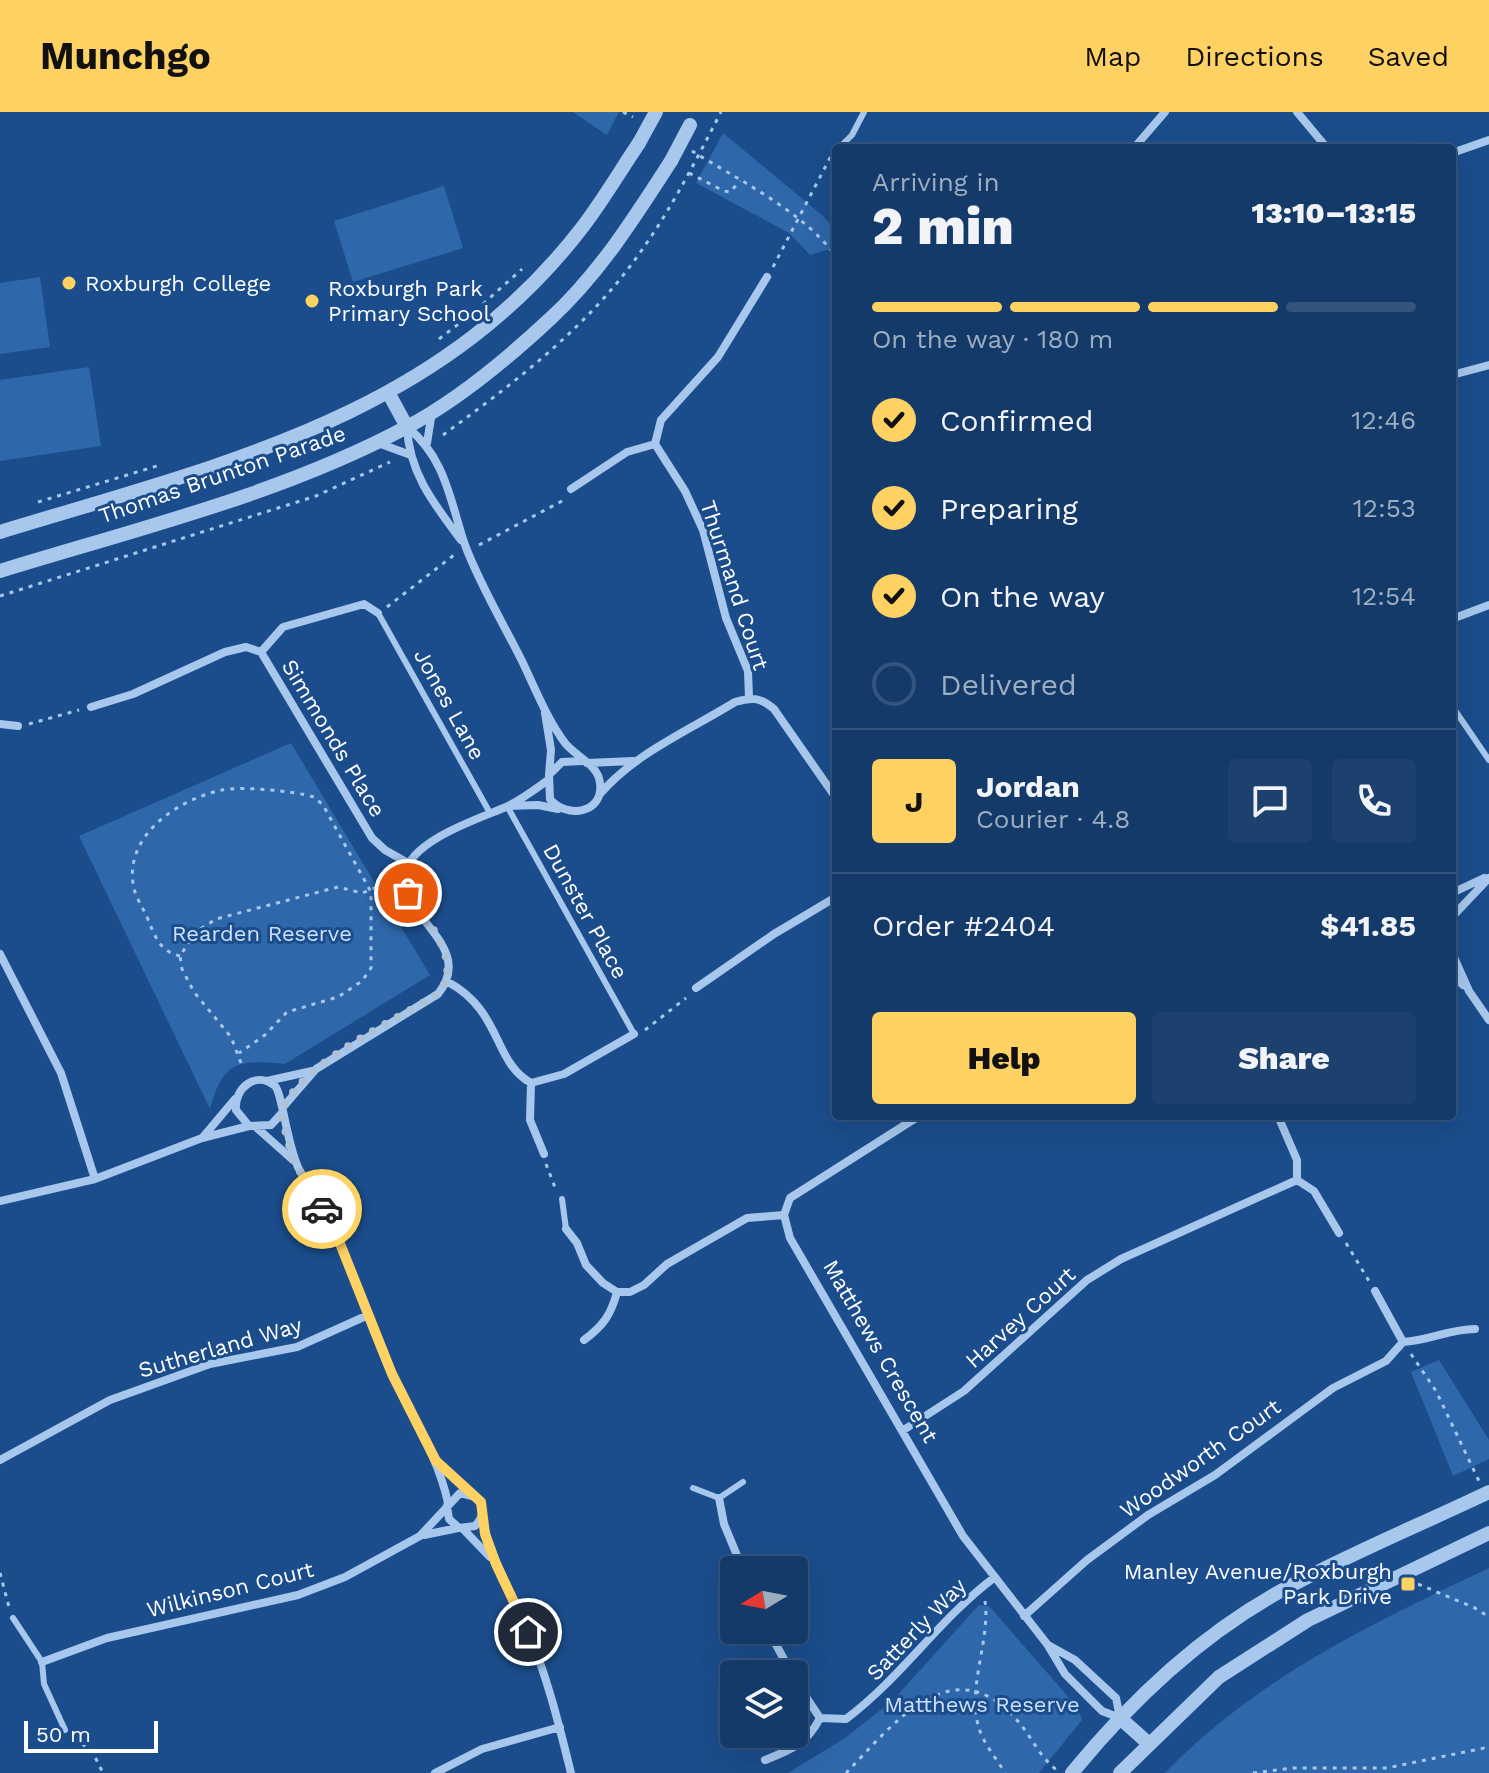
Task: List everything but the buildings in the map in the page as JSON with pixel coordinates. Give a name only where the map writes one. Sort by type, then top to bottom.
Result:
[{"type":"street","name":"Thomas Brunton Parade","points":[[0,532],[314,431],[389,394],[447,357],[512,303],[581,229],[639,143],[656,112]]},
{"type":"street","points":[[1137,144],[1165,112]]},
{"type":"street","points":[[1297,112],[1324,144]]},
{"type":"street","name":"Thomas Brunton Parade","points":[[0,571],[234,499],[322,467],[407,427],[432,411],[470,385],[551,318],[621,239],[694,119]]},
{"type":"street","points":[[1456,152],[1489,140]]},
{"type":"street","points":[[571,489],[627,452],[655,444],[661,420],[718,357],[767,277]]},
{"type":"street","points":[[1456,374],[1489,365]]},
{"type":"street","points":[[389,394],[407,427],[427,443],[444,479],[466,547],[543,704],[565,742],[597,772],[599,796]]},
{"type":"street","points":[[427,443],[432,411]]},
{"type":"street","points":[[407,427],[408,454],[425,488],[466,547]]},
{"type":"street","points":[[376,442],[408,454]]},
{"type":"street","name":"Thurmand Court","points":[[655,444],[685,491],[703,530],[726,618],[748,671],[749,698]]},
{"type":"street","points":[[261,652],[283,627],[364,604],[378,613]]},
{"type":"street","points":[[1456,617],[1489,605]]},
{"type":"street","name":"Simmonds Place","points":[[91,707],[133,694],[225,652],[246,647],[261,652],[372,838],[385,850],[408,863]]},
{"type":"street","points":[[507,806],[538,805],[564,811],[587,809],[616,776],[638,760],[735,702],[749,698],[761,699],[774,709],[832,792]]},
{"type":"street","points":[[543,704],[551,750],[550,799],[564,811]]},
{"type":"street","points":[[0,724],[18,726]]},
{"type":"street","points":[[202,1138],[222,1118],[248,1083],[316,1069],[438,994],[448,982],[451,967],[446,953],[408,893],[404,877],[408,863],[448,832],[507,806],[549,778],[562,762],[611,764],[638,760]]},
{"type":"street","points":[[1456,891],[1489,877]]},
{"type":"street","points":[[1456,913],[1489,877]]},
{"type":"street","points":[[696,988],[774,934],[832,899]]},
{"type":"street","points":[[0,954],[61,1073],[95,1179]]},
{"type":"street","points":[[1456,962],[1469,991]]},
{"type":"street","points":[[1456,977],[1489,1020]]},
{"type":"street","points":[[448,982],[468,993],[480,1005],[511,1067],[531,1083]]},
{"type":"street","points":[[531,1083],[564,1074],[634,1034]]},
{"type":"street","points":[[0,1201],[95,1179],[202,1138],[271,1125],[316,1069]]},
{"type":"street","points":[[266,1081],[279,1091],[293,1160],[335,1231],[366,1316],[436,1461],[449,1519],[496,1564]]},
{"type":"street","points":[[531,1083],[530,1120],[544,1154]]},
{"type":"street","points":[[237,1097],[236,1110],[293,1160]]},
{"type":"street","points":[[617,1292],[644,1285],[667,1264],[747,1218],[784,1215],[790,1198],[803,1188],[913,1120]]},
{"type":"street","points":[[1280,1120],[1297,1160],[1297,1180],[1314,1191],[1339,1233]]},
{"type":"street","name":"Harvey Court","points":[[902,1431],[964,1391],[1087,1280],[1121,1259],[1297,1180]]},
{"type":"street","name":"Matthews Crescent","points":[[784,1215],[790,1238],[963,1536],[1047,1644],[1065,1674],[1102,1711],[1120,1718],[1148,1743]]},
{"type":"street","points":[[566,1229],[577,1243],[586,1265],[617,1292]]},
{"type":"street","points":[[1375,1291],[1403,1342]]},
{"type":"street","points":[[584,1340],[602,1327],[617,1292]]},
{"type":"street","name":"Sutherland Way","points":[[0,1460],[110,1400],[210,1364],[297,1347],[366,1316]]},
{"type":"street","name":"Woodworth Court","points":[[1024,1616],[1087,1560],[1148,1515],[1215,1475],[1333,1388],[1386,1361],[1403,1342],[1429,1340],[1451,1329],[1475,1329]]},
{"type":"street","points":[[436,1461],[481,1502],[496,1564],[528,1632],[560,1727],[571,1773]]},
{"type":"street","points":[[1072,1773],[1120,1718],[1194,1650],[1276,1594],[1472,1500],[1484,1487]]},
{"type":"street","points":[[448,1505],[455,1495],[470,1493]]},
{"type":"street","points":[[719,1498],[724,1524],[737,1556]]},
{"type":"street","name":"Wilkinson Court","points":[[420,1536],[448,1505]]},
{"type":"street","points":[[461,1528],[475,1526],[482,1516]]},
{"type":"street","name":"Wilkinson Court","points":[[42,1662],[107,1638],[298,1595],[345,1577],[420,1536],[461,1528]]},
{"type":"street","points":[[1120,1773],[1219,1677],[1308,1620],[1411,1568],[1488,1534]]},
{"type":"street","name":"Satterly Way","points":[[820,1718],[846,1719],[869,1702],[898,1675],[960,1603],[995,1577]]},
{"type":"street","name":"Matthews Crescent","points":[[1047,1644],[1075,1660],[1116,1698]]},
{"type":"street","points":[[1120,1718],[1116,1698],[1140,1700]]},
{"type":"street","points":[[765,1760],[798,1747],[812,1735],[820,1718],[808,1699]]},
{"type":"street","points":[[1102,1711],[1104,1735]]},
{"type":"street","points":[[435,1773],[482,1749],[560,1727]]},
{"type":"lane","points":[[842,144],[852,135],[864,112]]},
{"type":"lane","name":"Jones Lane","points":[[378,613],[490,813]]},
{"type":"lane","points":[[1456,712],[1489,760]]},
{"type":"lane","name":"Dunster Place","points":[[507,806],[634,1034]]},
{"type":"lane","points":[[562,1199],[566,1229]]},
{"type":"lane","points":[[693,1488],[719,1498],[743,1482]]},
{"type":"lane","points":[[13,1618],[42,1662],[44,1684],[65,1730]]},
{"type":"path","points":[[623,112],[634,118]]},
{"type":"path","points":[[688,148],[796,219],[824,240],[832,251]]},
{"type":"path","points":[[767,277],[832,156]]},
{"type":"path","points":[[689,173],[730,192],[741,181]]},
{"type":"path","points":[[476,310],[530,261]]},
{"type":"path","points":[[433,343],[465,319]]},
{"type":"path","points":[[29,505],[168,463]]},
{"type":"path","points":[[18,726],[91,707]]},
{"type":"path","points":[[180,956],[165,952],[158,943],[133,887],[134,858],[156,823],[213,793],[238,789],[314,797],[323,805],[371,892],[369,912],[374,958],[362,981],[338,997],[287,1012],[265,1035],[239,1053]]},
{"type":"path","points":[[241,1063],[239,1053],[222,1023],[194,992],[182,969],[180,956],[196,932],[216,919],[338,887],[371,892],[404,877]]},
{"type":"path","points":[[634,1034],[646,1030],[696,988]]},
{"type":"path","points":[[544,1154],[556,1195],[562,1199]]},
{"type":"path","points":[[1339,1233],[1375,1291]]},
{"type":"path","points":[[1403,1342],[1436,1391],[1484,1487]]},
{"type":"path","points":[[1411,1568],[1419,1588],[1454,1598],[1489,1617]]},
{"type":"path","points":[[0,1573],[13,1618]]},
{"type":"path","points":[[979,1588],[987,1616],[978,1694],[981,1735],[1005,1773]]},
{"type":"path","points":[[846,1773],[910,1708],[931,1694],[978,1694],[997,1702],[1017,1720],[1028,1739],[1061,1773]]},
{"type":"path","points":[[65,1730],[92,1751],[103,1773]]},
{"type":"path","points":[[1253,1773],[1293,1768],[1387,1768],[1489,1747]]},
{"type":"green space","points":[[573,112],[619,112],[607,135]]},
{"type":"green space","points":[[723,133],[823,216],[832,226],[832,248],[810,255],[789,233],[696,183]]},
{"type":"green space","points":[[444,186],[463,248],[353,282],[334,221]]},
{"type":"green space","points":[[40,277],[50,347],[0,354],[0,283]]},
{"type":"green space","points":[[89,367],[101,446],[0,461],[0,380]]},
{"type":"green space","name":"Rearden Reserve","points":[[291,743],[430,975],[285,1064],[255,1062],[235,1067],[221,1081],[210,1109],[79,836]]},
{"type":"green space","points":[[1439,1360],[1489,1440],[1489,1459],[1453,1476],[1411,1372]]},
{"type":"green space","points":[[1489,1568],[1489,1773],[1165,1773],[1200,1739],[1277,1681],[1360,1632]]},
{"type":"green space","name":"Matthews Reserve","points":[[979,1605],[989,1606],[1078,1708],[1082,1720],[1039,1773],[788,1773],[845,1738],[893,1700]]},
{"type":"way so far","points":[[322,1209],[293,1160],[281,1114],[296,1088],[316,1069],[438,994],[448,982],[451,967],[446,953],[408,893]]},
{"type":"place","name":"Roxburgh College","points":[[69,283]]},
{"type":"place","name":"Roxburgh Park Primary School","points":[[312,301]]},
{"type":"place","name":"Manley Avenue/Roxburgh Park Drive","points":[[1408,1584]]},
{"type":"route","points":[[322,1209],[335,1231],[366,1316],[392,1374],[436,1461],[481,1502],[485,1534],[528,1632]]}]
